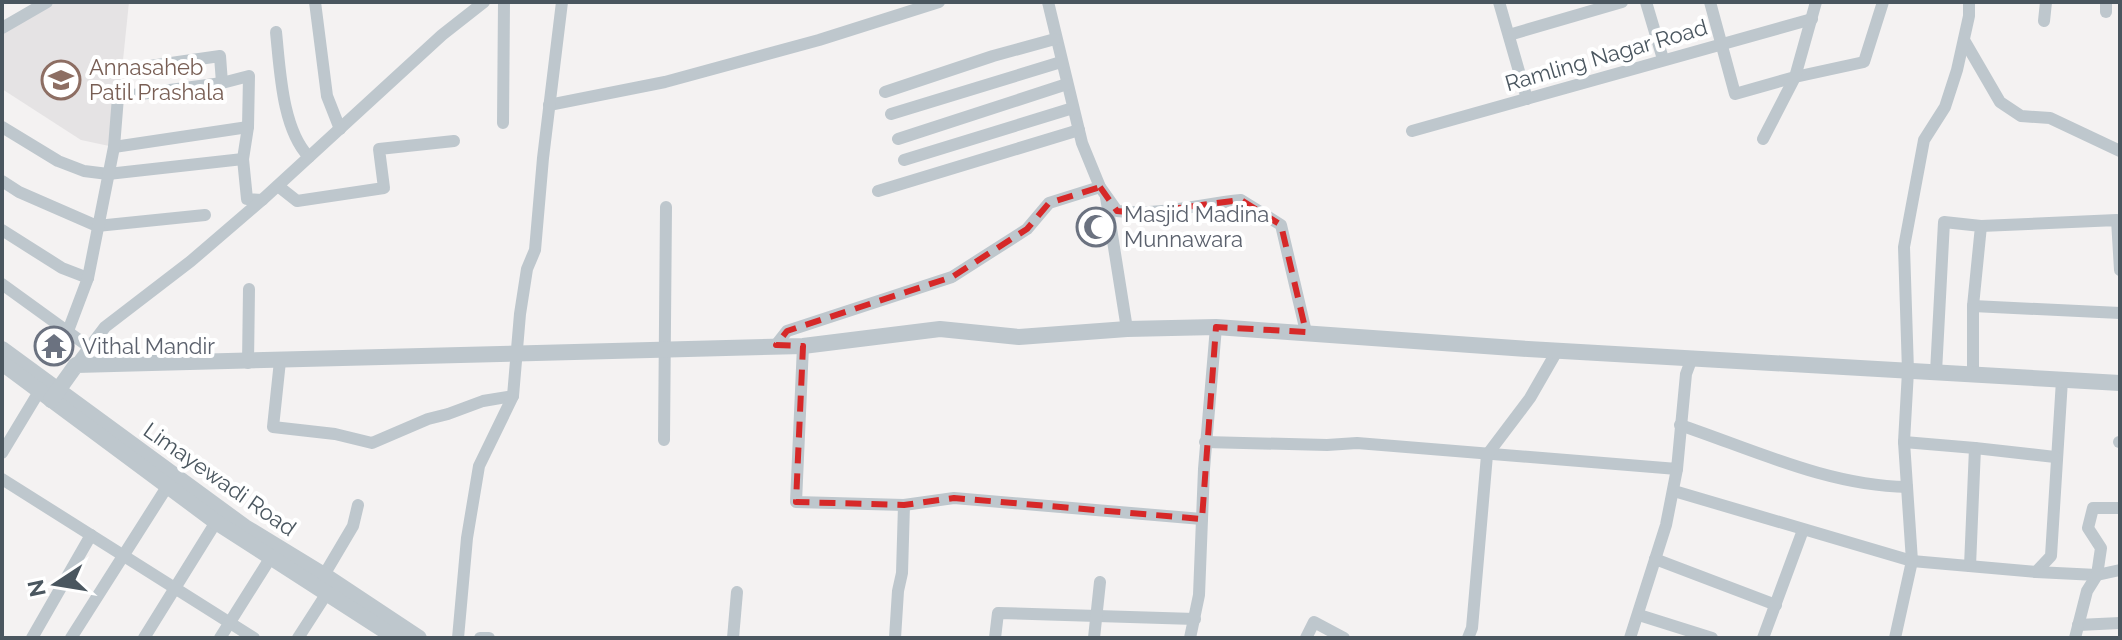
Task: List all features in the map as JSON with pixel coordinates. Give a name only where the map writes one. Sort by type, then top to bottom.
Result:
[{"type":"street","points":[[2,28],[47,2]]},
{"type":"street","points":[[315,2],[327,96],[340,129]]},
{"type":"street","points":[[2,453],[105,327],[191,261],[278,186],[442,35],[484,2]]},
{"type":"street","points":[[503,123],[504,2]]},
{"type":"street","points":[[458,638],[467,538],[479,466],[513,396],[515,352],[527,269],[535,250],[562,2]]},
{"type":"street","points":[[549,105],[665,82],[819,40],[939,2]]},
{"type":"street","points":[[1048,2],[1079,130],[1103,190],[1117,211],[1177,211],[1241,200],[1281,225],[1306,332]]},
{"type":"street","points":[[1499,2],[1527,99]]},
{"type":"street","points":[[1509,35],[1622,2]]},
{"type":"street","points":[[1646,2],[1663,59]]},
{"type":"street","points":[[1710,2],[1735,94],[1864,62],[1883,2]]},
{"type":"street","points":[[1763,139],[1795,77],[1816,2]]},
{"type":"street","points":[[1895,638],[1912,561],[1904,442],[1908,371],[1904,247],[1924,140],[1945,107],[1964,40],[1969,2]]},
{"type":"street","points":[[2044,21],[2046,2]]},
{"type":"street","name":"Ramling Nagar Road","points":[[1412,131],[1812,19]]},
{"type":"street","points":[[276,32],[285,100],[300,148],[309,157]]},
{"type":"street","points":[[885,92],[1055,39]]},
{"type":"street","points":[[1964,40],[2000,102],[2021,116],[2050,118],[2120,151]]},
{"type":"street","points":[[122,70],[220,56],[222,83]]},
{"type":"street","points":[[891,114],[1061,62]]},
{"type":"street","points":[[68,331],[88,278],[114,147],[118,97],[222,83],[249,76],[248,127],[243,159],[247,199],[262,200]]},
{"type":"street","points":[[898,139],[1067,84]]},
{"type":"street","points":[[904,160],[1073,108]]},
{"type":"street","points":[[2,127],[58,161],[84,171],[108,174],[243,159]]},
{"type":"street","points":[[114,147],[248,127]]},
{"type":"street","points":[[878,191],[1079,130]]},
{"type":"street","points":[[278,186],[297,201],[384,188],[379,149],[454,141]]},
{"type":"street","points":[[2,181],[19,192],[97,226],[205,215]]},
{"type":"street","points":[[1103,190],[1127,329]]},
{"type":"street","points":[[776,345],[787,331],[952,277],[1027,229],[1049,203],[1103,190]]},
{"type":"street","points":[[664,440],[666,207]]},
{"type":"street","points":[[1936,372],[1944,222],[1981,226],[2117,220],[2120,270]]},
{"type":"street","points":[[1973,374],[1973,306],[1981,226]]},
{"type":"street","points":[[2,230],[62,268],[88,278]]},
{"type":"street","points":[[2,284],[89,347]]},
{"type":"street","points":[[248,363],[249,289]]},
{"type":"street","points":[[1973,306],[2120,313]]},
{"type":"street","points":[[1190,638],[1199,595],[1205,442],[1216,327]]},
{"type":"street","points":[[76,365],[248,363],[515,352],[803,346],[940,329],[1019,337],[1127,329],[1216,327],[1557,351],[2120,383]]},
{"type":"street","points":[[803,346],[796,502],[904,505],[954,498],[1202,519]]},
{"type":"street","name":"Limayewadi Road","points":[[2,349],[50,393]]},
{"type":"street","points":[[1468,638],[1472,628],[1487,455],[1530,398],[1557,351]]},
{"type":"street","points":[[1630,638],[1674,491],[1686,374],[1692,358]]},
{"type":"street","points":[[280,361],[273,427],[335,434],[372,443],[428,419],[483,401],[513,396]]},
{"type":"street","name":"Limayewadi Road","points":[[2,363],[50,393],[170,481],[324,575],[419,638]]},
{"type":"street","points":[[2036,572],[2051,556],[2062,380]]},
{"type":"street","points":[[1680,425],[1840,480],[1907,487]]},
{"type":"street","points":[[1205,442],[1357,443],[1677,469]]},
{"type":"street","points":[[1904,442],[2055,457]]},
{"type":"street","points":[[1970,566],[1975,448]]},
{"type":"street","points":[[2,479],[254,638]]},
{"type":"street","points":[[71,638],[170,481]]},
{"type":"street","name":"Limayewadi Road","points":[[170,481],[216,522],[327,593],[377,633],[396,638]]},
{"type":"street","points":[[1674,491],[1912,561],[2097,575],[2120,570]]},
{"type":"street","points":[[324,575],[353,526],[358,505]]},
{"type":"street","points":[[895,638],[902,573],[904,505]]},
{"type":"street","points":[[2075,638],[2087,591],[2097,575],[2101,548],[2088,528],[2093,508],[2120,508]]},
{"type":"street","points":[[144,638],[216,522]]},
{"type":"street","points":[[1763,638],[1803,530]]},
{"type":"street","points":[[32,638],[91,535]]},
{"type":"street","points":[[220,638],[271,557]]},
{"type":"street","points":[[1655,559],[1776,605]]},
{"type":"street","points":[[1094,638],[1100,582]]},
{"type":"street","points":[[733,638],[737,592]]},
{"type":"street","points":[[298,638],[327,593]]},
{"type":"street","points":[[995,638],[998,613],[1195,619]]},
{"type":"street","points":[[1639,615],[1712,638]]},
{"type":"street","points":[[1306,638],[1314,622],[1344,638]]},
{"type":"street","points":[[2078,625],[2120,623]]},
{"type":"street","points":[[480,638],[489,638]]},
{"type":"highlighted area","points":[[1100,187],[1117,211],[1139,213],[1241,200],[1281,225],[1306,332],[1216,327],[1202,519],[954,498],[904,505],[796,502],[803,346],[776,345],[787,331],[952,277],[1027,229],[1049,203]]},
{"type":"shaded area","name":"Annasaheb Patil Prashala","points":[[47,2],[129,2],[114,147],[81,140],[2,89],[2,27]]},
{"type":"place","name":"Annasaheb Patil Prashala","points":[[61,80]]},
{"type":"place","name":"Masjid Madina Munnawara","points":[[1096,227]]},
{"type":"place","name":"Vithal Mandir","points":[[54,346]]}]
